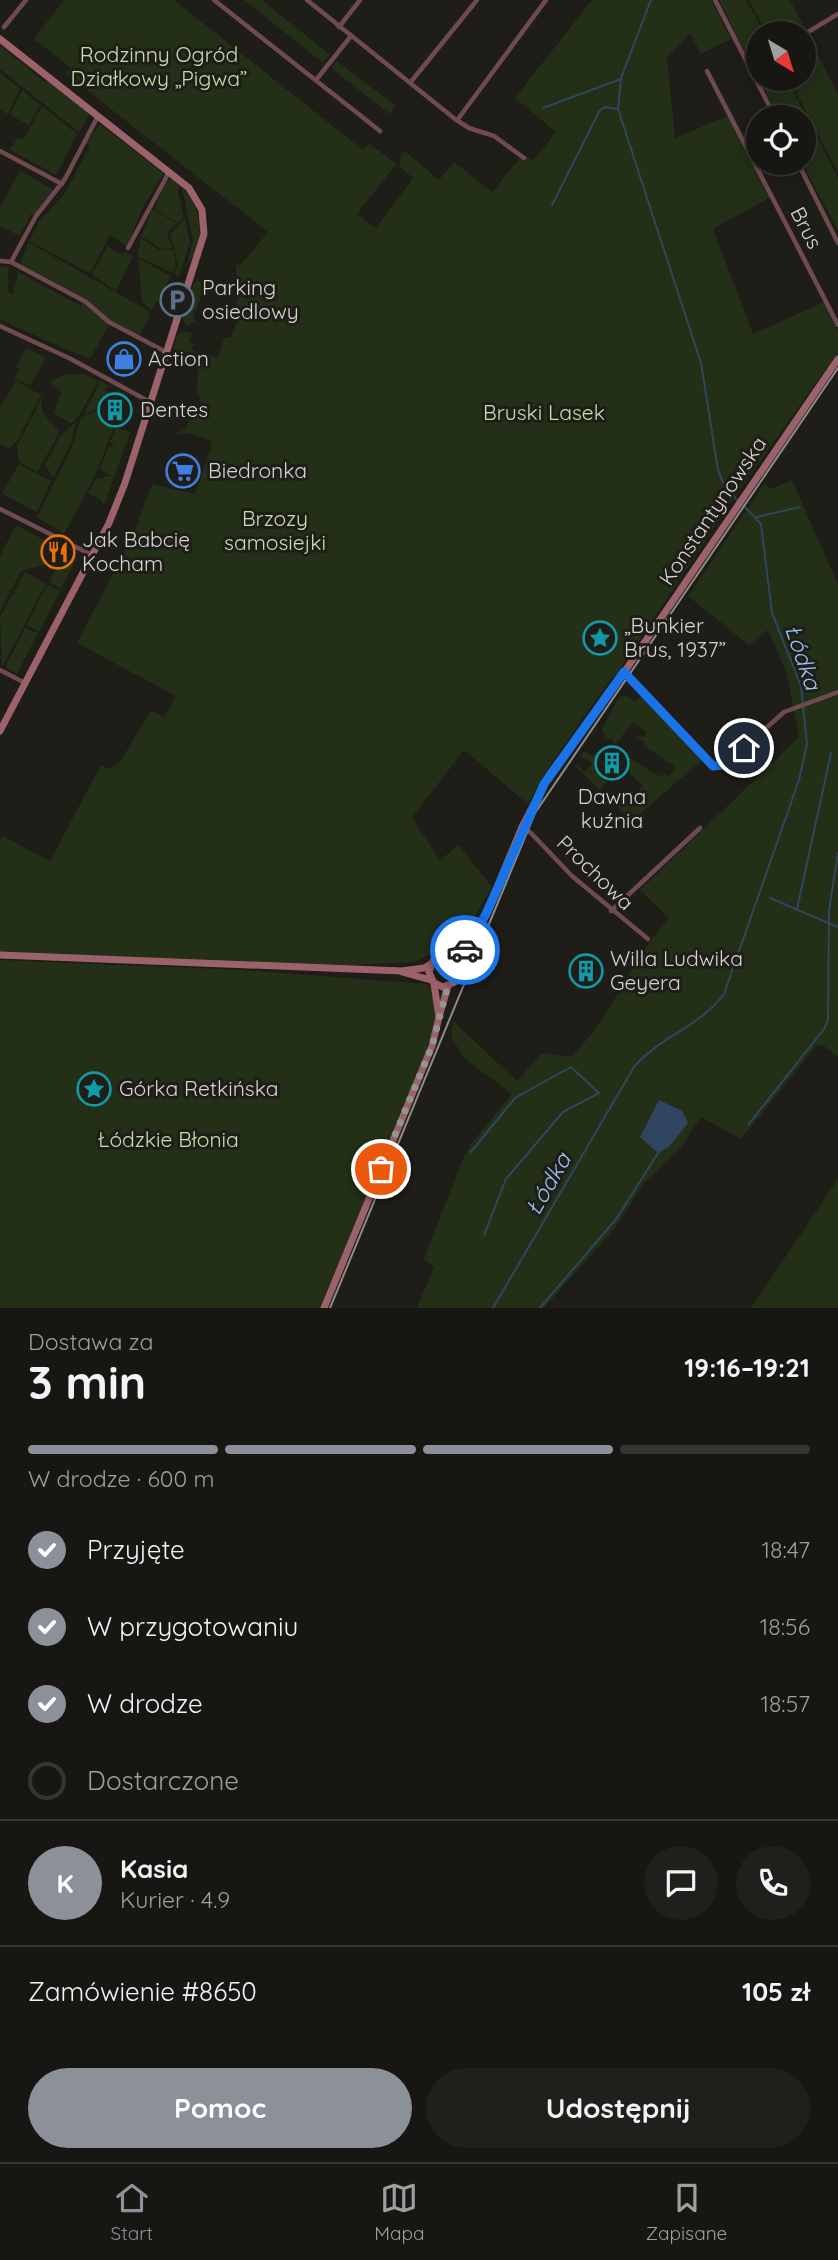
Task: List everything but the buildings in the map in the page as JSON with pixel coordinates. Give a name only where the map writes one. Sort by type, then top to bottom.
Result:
[{"type":"street","points":[[4,27],[26,0]]},
{"type":"street","points":[[215,0],[380,131]]},
{"type":"street","points":[[307,0],[469,128],[494,136],[524,158]]},
{"type":"street","points":[[339,27],[360,0]]},
{"type":"street","points":[[410,83],[477,0]]},
{"type":"street","points":[[458,119],[546,0]]},
{"type":"street","points":[[715,0],[746,61]]},
{"type":"street","points":[[816,27],[838,14]]},
{"type":"street","points":[[316,80],[351,36]]},
{"type":"street","points":[[0,40],[193,192],[203,214],[202,241],[121,495],[0,731]]},
{"type":"street","name":"Brus","points":[[707,71],[838,324]]},
{"type":"street","points":[[12,262],[36,216],[62,184],[97,116]]},
{"type":"street","points":[[0,151],[62,184]]},
{"type":"street","points":[[128,248],[169,172]]},
{"type":"street","points":[[804,175],[838,243]]},
{"type":"street","points":[[0,261],[12,262],[86,302],[109,322],[167,352]]},
{"type":"street","points":[[0,326],[78,363],[150,403]]},
{"type":"street","name":"Konstantynowska","points":[[458,972],[461,958],[486,914],[522,827],[549,775],[624,672],[838,359]]},
{"type":"street","points":[[0,509],[92,555]]},
{"type":"street","points":[[0,670],[25,683]]},
{"type":"street","points":[[624,672],[716,767],[726,764],[779,716],[796,706],[838,692]]},
{"type":"street","name":"Prochowa","points":[[522,827],[611,911],[648,939]]},
{"type":"street","points":[[611,911],[700,828]]},
{"type":"street","name":"Konstantynowska","points":[[448,957],[472,938]]},
{"type":"street","points":[[0,955],[402,971],[424,968],[433,961],[448,957],[456,963],[458,972],[455,982],[448,986],[432,1046],[324,1308]]},
{"type":"street","points":[[433,961],[429,972],[438,997],[439,1017]]},
{"type":"street","points":[[402,971],[448,986]]},
{"type":"green space","points":[[64,0],[174,0],[363,150],[369,143],[396,164],[357,214],[376,228],[413,178],[399,166],[402,153],[406,152],[439,180],[454,162],[492,192],[523,154],[533,161],[556,132],[515,98],[592,0],[711,0],[731,39],[701,54],[690,33],[667,58],[675,138],[730,115],[746,147],[746,175],[760,175],[771,197],[713,229],[753,334],[824,302],[838,330],[838,352],[732,501],[617,674],[545,772],[528,804],[464,750],[412,818],[440,860],[459,845],[492,887],[469,927],[454,942],[415,962],[338,966],[0,952],[0,842],[3,836],[50,861],[101,765],[109,769],[120,762],[151,710],[164,717],[176,696],[77,643],[134,533],[152,484],[195,494],[212,445],[210,440],[188,433],[173,435],[184,430],[201,402],[197,390],[198,370],[190,361],[178,358],[173,348],[177,335],[183,332],[192,333],[189,342],[194,344],[192,350],[218,358],[224,338],[230,338],[238,321],[236,263],[240,266],[268,232],[66,74],[71,68],[34,39]]},
{"type":"green space","points":[[244,0],[262,0],[330,55],[323,63]]},
{"type":"green space","points":[[719,0],[746,0],[757,21],[746,21],[746,55]]},
{"type":"green space","points":[[749,0],[790,0],[801,21],[760,21]]},
{"type":"green space","points":[[0,45],[43,81],[48,81],[90,114],[79,132],[0,69]]},
{"type":"green space","points":[[816,51],[838,94],[838,173],[816,131],[816,105],[803,105],[795,91],[816,91]]},
{"type":"green space","points":[[337,61],[396,106],[390,114],[331,68]]},
{"type":"green space","points":[[0,73],[20,89],[8,114],[0,110]]},
{"type":"green space","points":[[22,90],[40,105],[29,125],[10,115]]},
{"type":"green space","points":[[765,91],[793,91],[800,105],[773,105]]},
{"type":"green space","points":[[42,106],[77,134],[56,175],[10,150],[17,139],[24,138]]},
{"type":"green space","points":[[100,124],[164,174],[144,205],[127,246],[110,235],[90,273],[29,241],[40,220],[65,193],[90,146],[86,143]]},
{"type":"green space","points":[[816,135],[838,178],[838,231],[808,175],[816,175]]},
{"type":"green space","points":[[20,170],[55,191],[34,215],[31,214],[20,236],[0,226],[0,208]]},
{"type":"green space","points":[[172,178],[180,185],[178,192],[184,217],[178,223],[155,209],[163,185]]},
{"type":"green space","points":[[182,187],[194,204],[200,226],[197,247],[187,265],[193,240]]},
{"type":"green space","points":[[152,209],[177,223],[167,233],[172,248],[161,249],[141,236]]},
{"type":"green space","points":[[185,219],[190,242],[179,277],[174,274],[178,266],[170,234]]},
{"type":"green space","points":[[141,238],[159,250],[173,249],[176,265],[173,273],[137,256]]},
{"type":"green space","points":[[28,242],[147,310],[150,316],[139,336],[111,322],[87,301],[20,265]]},
{"type":"green space","points":[[107,246],[123,255],[125,252],[133,256],[116,291],[92,275]]},
{"type":"green space","points":[[138,258],[171,276],[152,310],[142,302]]},
{"type":"green space","points":[[0,266],[8,267],[8,292],[13,295],[19,268],[20,273],[81,306],[83,302],[109,324],[90,359],[0,319]]},
{"type":"green space","points":[[198,280],[206,285],[193,317],[195,321],[187,326],[182,318],[194,283]]},
{"type":"green space","points":[[26,348],[46,357],[30,386],[15,378],[20,369],[16,366]]},
{"type":"green space","points":[[65,374],[84,374],[98,381],[79,416],[71,423],[54,414],[61,392],[50,382]]},
{"type":"green space","points":[[16,381],[41,395],[17,441],[9,448],[0,444],[0,407]]},
{"type":"green space","points":[[100,381],[109,386],[104,390],[114,395],[117,390],[126,395],[125,400],[117,398],[114,403],[84,414]]},
{"type":"green space","points":[[43,394],[44,414],[59,434],[37,472],[19,462],[17,446],[34,413],[44,418],[35,412]]},
{"type":"green space","points":[[112,404],[108,412],[118,417],[94,478],[64,534],[37,517],[72,447],[81,417]]},
{"type":"green space","points":[[76,422],[70,446],[53,478],[45,465],[60,436]]},
{"type":"green space","points":[[116,427],[130,432],[104,506],[101,500],[88,493],[96,479],[114,475],[107,475],[100,468],[109,446],[115,447],[110,442]]},
{"type":"green space","points":[[19,464],[51,481],[37,512],[2,494]]},
{"type":"green space","points":[[792,480],[838,585],[838,1057],[823,1045],[816,1046],[741,1139],[701,1117],[678,1151],[644,1183],[616,1227],[544,1308],[417,1308],[434,1267],[424,1259],[462,1161],[471,1144],[512,1094],[465,1059],[451,1037],[453,1021],[517,1081],[542,1053],[570,1057],[598,1024],[655,934],[669,918],[640,890],[799,737],[787,674],[768,630],[749,645],[688,596],[765,483],[771,489]]},
{"type":"green space","points":[[16,525],[56,546],[54,554],[60,557],[56,561],[47,556],[49,548],[43,560],[46,558],[54,562],[21,571],[0,612],[0,556]]},
{"type":"green space","points":[[65,551],[77,557],[61,589],[49,582]]},
{"type":"green space","points":[[25,572],[46,584],[2,667],[0,617]]},
{"type":"green space","points":[[47,585],[60,591],[39,632],[27,625]]},
{"type":"green space","points":[[25,628],[38,633],[17,674],[5,667]]},
{"type":"green space","points":[[642,695],[702,760],[632,821],[574,765],[582,768],[583,772],[586,771],[592,762],[580,757],[584,751],[593,757],[598,750],[604,754],[601,758],[611,769],[597,782],[602,779],[606,782],[601,789],[606,793],[614,792],[625,802],[643,786],[621,765],[626,755],[659,777],[664,774],[669,777],[675,767],[643,745],[644,742],[636,736],[645,737],[646,732],[633,722],[615,745],[611,738],[604,740],[606,735],[601,731],[619,697],[627,696],[635,701]]},
{"type":"green space","name":"Łódzkie Błonia","points":[[0,960],[244,970],[426,984],[435,1001],[435,1011],[422,1063],[320,1308],[0,1308]]},
{"type":"green space","points":[[838,1179],[838,1308],[751,1308]]},
{"type":"water","points":[[659,1100],[682,1111],[688,1123],[669,1147],[658,1153],[640,1137]]},
{"type":"waterway","name":"Łódka","points":[[651,0],[621,78],[618,109],[701,363],[718,470],[723,482],[737,500]]},
{"type":"waterway","points":[[543,108],[621,79]]},
{"type":"waterway","points":[[552,205],[600,110],[605,107],[617,109]]},
{"type":"waterway","name":"Łódka","points":[[493,1308],[634,1067],[655,1047],[704,1015],[724,994],[799,780],[807,744],[801,686],[772,613],[761,524],[741,503]]},
{"type":"waterway","points":[[757,517],[800,507]]},
{"type":"waterway","points":[[797,909],[831,753]]},
{"type":"waterway","points":[[748,1125],[824,1029],[828,1020],[829,910],[838,853]]},
{"type":"waterway","points":[[770,898],[838,927]]},
{"type":"waterway","points":[[471,1152],[515,1098],[571,1067],[599,1093],[563,1112],[506,1179],[484,1235]]},
{"type":"waterway","points":[[540,1308],[617,1218],[658,1153]]},
{"type":"tram line","points":[[330,1308],[535,813],[838,368]]},
{"type":"way so far","points":[[381,1169],[432,1046],[448,986],[457,978],[465,950]]},
{"type":"place","name":"Parking osiedlowy","points":[[177,300]]},
{"type":"place","name":"Action","points":[[124,359]]},
{"type":"place","name":"Dentes","points":[[115,410]]},
{"type":"place","name":"Biedronka","points":[[183,471]]},
{"type":"place","name":"Jak Babcię Kocham","points":[[58,552]]},
{"type":"place","name":"„Bunkier Brus, 1937”","points":[[600,638]]},
{"type":"place","name":"Dawna kuźnia","points":[[612,763]]},
{"type":"place","name":"Willa Ludwika Geyera","points":[[586,971]]},
{"type":"place","name":"Górka Retkińska","points":[[94,1089]]},
{"type":"route","points":[[465,950],[480,927],[522,827],[544,784],[624,672],[713,766],[724,765],[744,748]]},
{"type":"park label","name":"Rodzinny Ogród Działkowy „Pigwa”","points":[[159,67]]},
{"type":"park label","name":"Bruski Lasek","points":[[544,413]]},
{"type":"park label","name":"Brzozy samosiejki","points":[[275,531]]}]
